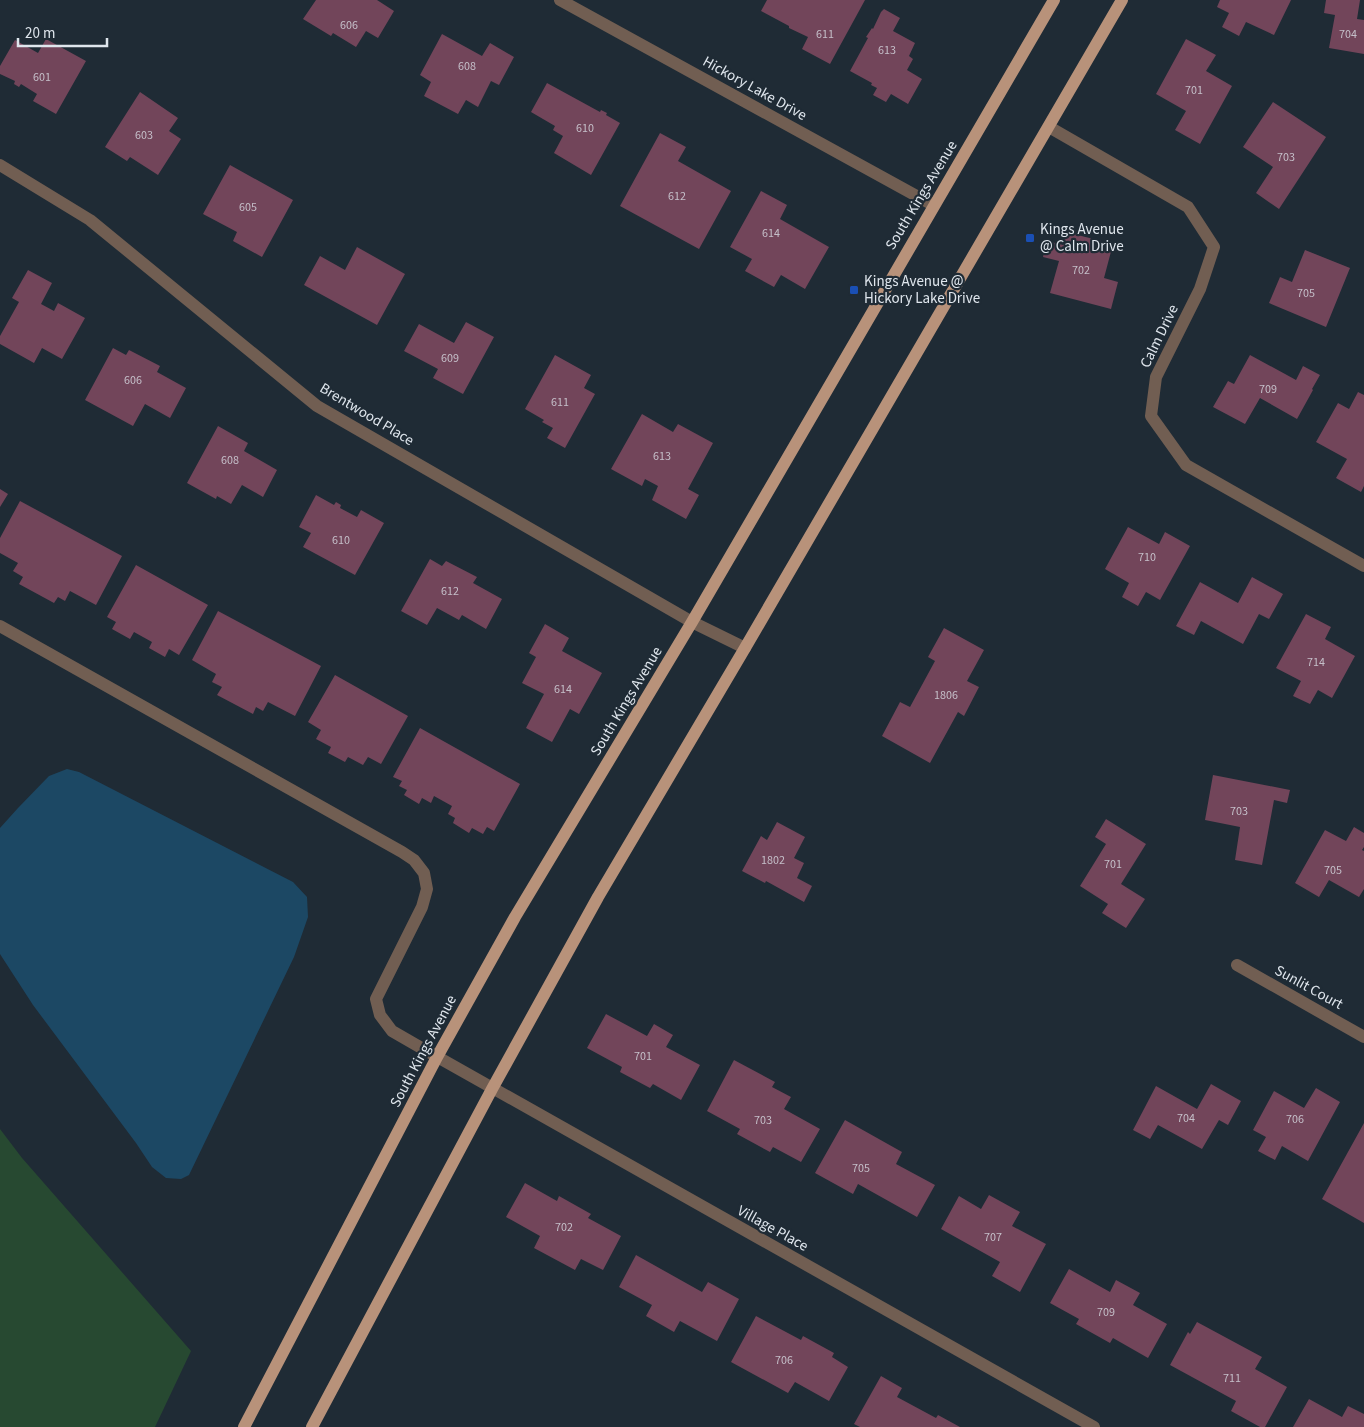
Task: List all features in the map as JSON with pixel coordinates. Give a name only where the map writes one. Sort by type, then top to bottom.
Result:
[{"type":"main road","name":"South Kings Avenue","points":[[244,1427],[437,1057],[515,917],[692,622],[1054,0]]},
{"type":"main road","points":[[312,1427],[492,1089],[598,897],[1122,0]]},
{"type":"street","name":"Hickory Lake Drive","points":[[560,0],[934,205]]},
{"type":"street","name":"Calm Drive","points":[[1049,127],[1188,207],[1214,247],[1200,289],[1156,377],[1151,416],[1186,465],[1364,566]]},
{"type":"street","name":"Brentwood Place","points":[[0,165],[90,220],[317,406],[692,622],[745,648]]},
{"type":"street","name":"Village Place","points":[[0,626],[414,860],[424,873],[427,889],[422,907],[376,999],[380,1015],[392,1031],[1094,1427]]},
{"type":"street","name":"Sunlit Court","points":[[1237,966],[1364,1037]]},
{"type":"green space","points":[[0,1129],[22,1158],[191,1351],[155,1427],[0,1427]]},
{"type":"water","points":[[67,769],[79,772],[293,882],[307,897],[308,917],[294,957],[189,1175],[181,1179],[166,1178],[152,1167],[33,1005],[0,954],[0,828],[49,776]]},
{"type":"building","points":[[316,0],[377,0],[394,11],[378,38],[366,31],[356,47],[333,33],[331,36],[303,19]]},
{"type":"building","points":[[767,0],[865,0],[830,64],[802,49],[808,37],[761,11]]},
{"type":"building","points":[[1220,0],[1291,0],[1274,35],[1246,22],[1239,36],[1222,27],[1229,13],[1217,7]]},
{"type":"building","points":[[1326,0],[1360,0],[1357,19],[1364,20],[1364,54],[1329,48],[1335,15],[1324,13]]},
{"type":"building","points":[[884,9],[900,18],[893,31],[915,43],[909,56],[913,59],[907,70],[922,79],[908,104],[891,94],[886,102],[873,95],[877,88],[871,85],[872,83],[850,71],[868,38],[866,37],[873,29]]},
{"type":"building","points":[[442,34],[482,56],[490,43],[514,57],[499,85],[491,81],[478,107],[466,100],[458,114],[424,96],[431,82],[420,75]]},
{"type":"building","points":[[46,39],[86,61],[56,114],[33,101],[37,94],[21,84],[19,87],[14,84],[15,81],[0,74],[0,66],[15,40],[38,53]]},
{"type":"building","points":[[1186,39],[1216,55],[1206,71],[1232,86],[1200,144],[1175,130],[1186,111],[1156,94]]},
{"type":"building","points":[[547,83],[600,112],[601,110],[607,113],[606,115],[620,123],[591,175],[554,153],[563,136],[553,130],[555,126],[531,112]]},
{"type":"building","points":[[140,92],[178,118],[169,131],[181,139],[158,175],[130,157],[127,161],[105,147]]},
{"type":"building","points":[[1273,102],[1326,137],[1279,209],[1256,193],[1273,167],[1243,147]]},
{"type":"building","points":[[660,133],[686,147],[678,161],[731,191],[699,249],[620,206]]},
{"type":"building","points":[[230,165],[293,200],[262,257],[233,241],[237,232],[203,214]]},
{"type":"building","points":[[761,191],[787,205],[780,219],[829,247],[805,289],[781,275],[774,287],[745,271],[752,259],[730,247]]},
{"type":"building","points":[[1066,232],[1113,244],[1104,278],[1118,282],[1111,309],[1050,293],[1059,261],[1043,257],[1047,241],[1063,245]]},
{"type":"building","points":[[357,247],[405,274],[377,325],[304,285],[320,256],[345,270]]},
{"type":"building","points":[[1305,250],[1350,268],[1326,327],[1269,303],[1280,277],[1292,282]]},
{"type":"building","points":[[28,270],[52,283],[41,304],[54,311],[58,303],[85,318],[62,359],[42,348],[34,363],[0,344],[0,336],[19,302],[12,298]]},
{"type":"building","points":[[466,322],[494,337],[463,394],[433,378],[438,369],[404,351],[419,324],[454,343]]},
{"type":"building","points":[[113,348],[126,355],[129,350],[160,366],[157,372],[186,388],[170,418],[145,404],[133,426],[85,400]]},
{"type":"building","points":[[555,355],[591,375],[584,388],[595,394],[565,448],[547,438],[553,428],[542,422],[544,420],[525,409]]},
{"type":"building","points":[[1250,355],[1296,380],[1303,366],[1320,375],[1297,419],[1260,398],[1245,424],[1213,407],[1228,381],[1234,384]]},
{"type":"building","points":[[1358,392],[1364,395],[1364,486],[1361,492],[1336,478],[1347,459],[1316,442],[1338,403],[1349,409]]},
{"type":"building","points":[[642,414],[673,432],[678,424],[713,443],[688,489],[699,495],[686,519],[652,500],[658,486],[645,479],[642,486],[611,469]]},
{"type":"building","points":[[218,426],[248,443],[244,451],[277,470],[263,497],[242,485],[231,504],[217,496],[216,499],[187,483]]},
{"type":"building","points":[[0,489],[8,494],[0,507]]},
{"type":"building","points":[[316,495],[334,505],[336,502],[341,505],[340,508],[357,517],[361,510],[384,523],[355,575],[303,547],[311,533],[299,527]]},
{"type":"building","points":[[20,501],[122,556],[96,605],[70,591],[65,601],[58,597],[54,603],[19,584],[23,577],[13,571],[18,563],[0,553],[0,538]]},
{"type":"building","points":[[1128,527],[1159,544],[1165,532],[1190,546],[1160,600],[1146,592],[1138,606],[1122,597],[1129,583],[1105,569]]},
{"type":"building","points":[[430,559],[442,566],[446,561],[477,577],[473,583],[502,599],[486,629],[462,615],[459,620],[437,608],[427,625],[401,611]]},
{"type":"building","points":[[136,565],[208,605],[179,655],[169,649],[165,657],[149,648],[152,642],[134,632],[130,639],[112,629],[116,622],[107,617]]},
{"type":"building","points":[[1252,577],[1283,594],[1269,619],[1259,614],[1243,644],[1201,621],[1194,635],[1176,626],[1200,582],[1238,603]]},
{"type":"building","points":[[218,611],[321,666],[295,716],[268,702],[263,711],[256,707],[253,714],[217,695],[222,687],[212,682],[216,674],[192,660]]},
{"type":"building","points":[[1306,614],[1331,627],[1325,639],[1355,656],[1332,698],[1318,690],[1310,704],[1293,696],[1301,681],[1276,668]]},
{"type":"building","points":[[545,624],[569,638],[562,651],[602,673],[579,714],[570,709],[552,742],[526,728],[544,694],[522,683],[536,657],[529,653]]},
{"type":"building","points":[[944,628],[984,650],[967,681],[979,687],[964,716],[958,712],[930,763],[882,736],[900,702],[910,707],[935,661],[928,657]]},
{"type":"building","points":[[335,675],[408,716],[381,764],[368,757],[363,765],[348,757],[345,762],[328,753],[331,747],[316,739],[321,730],[308,722]]},
{"type":"building","points":[[420,728],[520,784],[494,831],[487,827],[483,834],[472,828],[469,833],[453,823],[455,818],[448,814],[452,806],[434,796],[431,803],[422,798],[419,804],[404,795],[407,790],[399,786],[402,781],[393,777]]},
{"type":"building","points":[[1213,775],[1290,790],[1287,803],[1274,800],[1262,865],[1235,860],[1240,827],[1205,820]]},
{"type":"building","points":[[1106,819],[1146,844],[1121,884],[1145,899],[1126,928],[1102,913],[1108,904],[1080,886],[1106,844],[1095,837]]},
{"type":"building","points":[[777,822],[805,837],[794,858],[804,863],[797,878],[812,886],[804,902],[766,881],[765,883],[742,871],[761,836],[767,840]]},
{"type":"building","points":[[1354,827],[1364,833],[1364,847],[1362,850],[1364,851],[1364,889],[1359,897],[1329,880],[1319,897],[1295,883],[1325,830],[1346,841]]},
{"type":"building","points":[[606,1014],[647,1036],[654,1024],[673,1035],[666,1047],[700,1065],[681,1100],[653,1084],[650,1088],[620,1072],[622,1067],[587,1048]]},
{"type":"building","points":[[734,1060],[775,1082],[772,1087],[791,1097],[784,1109],[820,1129],[801,1162],[773,1147],[770,1152],[737,1134],[740,1129],[707,1111]]},
{"type":"building","points":[[1211,1084],[1241,1101],[1228,1125],[1219,1120],[1202,1149],[1158,1125],[1150,1139],[1133,1130],[1156,1086],[1197,1109]]},
{"type":"building","points":[[1316,1088],[1340,1102],[1308,1161],[1282,1146],[1275,1160],[1258,1151],[1266,1137],[1253,1130],[1274,1091],[1304,1108]]},
{"type":"building","points":[[845,1120],[902,1152],[896,1164],[935,1185],[917,1217],[858,1184],[853,1194],[815,1173]]},
{"type":"building","points":[[1364,1123],[1364,1223],[1322,1199]]},
{"type":"building","points":[[525,1183],[557,1201],[559,1196],[591,1214],[588,1218],[621,1236],[603,1270],[581,1259],[575,1270],[534,1248],[540,1236],[506,1217]]},
{"type":"building","points":[[989,1195],[1020,1212],[1012,1226],[1046,1244],[1020,1292],[992,1276],[1000,1262],[941,1229],[959,1196],[981,1209]]},
{"type":"building","points":[[636,1255],[702,1292],[708,1282],[739,1299],[717,1341],[680,1321],[674,1332],[646,1316],[652,1305],[619,1287]]},
{"type":"building","points":[[1069,1269],[1110,1292],[1116,1280],[1140,1293],[1133,1305],[1167,1324],[1148,1358],[1113,1338],[1110,1343],[1076,1324],[1079,1319],[1050,1303]]},
{"type":"building","points":[[756,1316],[801,1340],[803,1336],[834,1353],[832,1357],[848,1367],[829,1401],[795,1382],[788,1393],[731,1362]]},
{"type":"building","points":[[1197,1322],[1262,1357],[1255,1369],[1287,1387],[1265,1427],[1260,1427],[1231,1411],[1236,1401],[1170,1365],[1188,1332],[1190,1334]]},
{"type":"building","points":[[881,1376],[902,1388],[897,1397],[936,1418],[938,1415],[960,1427],[860,1427],[854,1424]]},
{"type":"building","points":[[1309,1399],[1342,1417],[1348,1406],[1364,1414],[1364,1427],[1293,1427]]},
{"type":"place","name":"Kings Avenue @ Calm Drive","points":[[1030,238]]},
{"type":"place","name":"Kings Avenue @ Hickory Lake Drive","points":[[854,290]]}]
